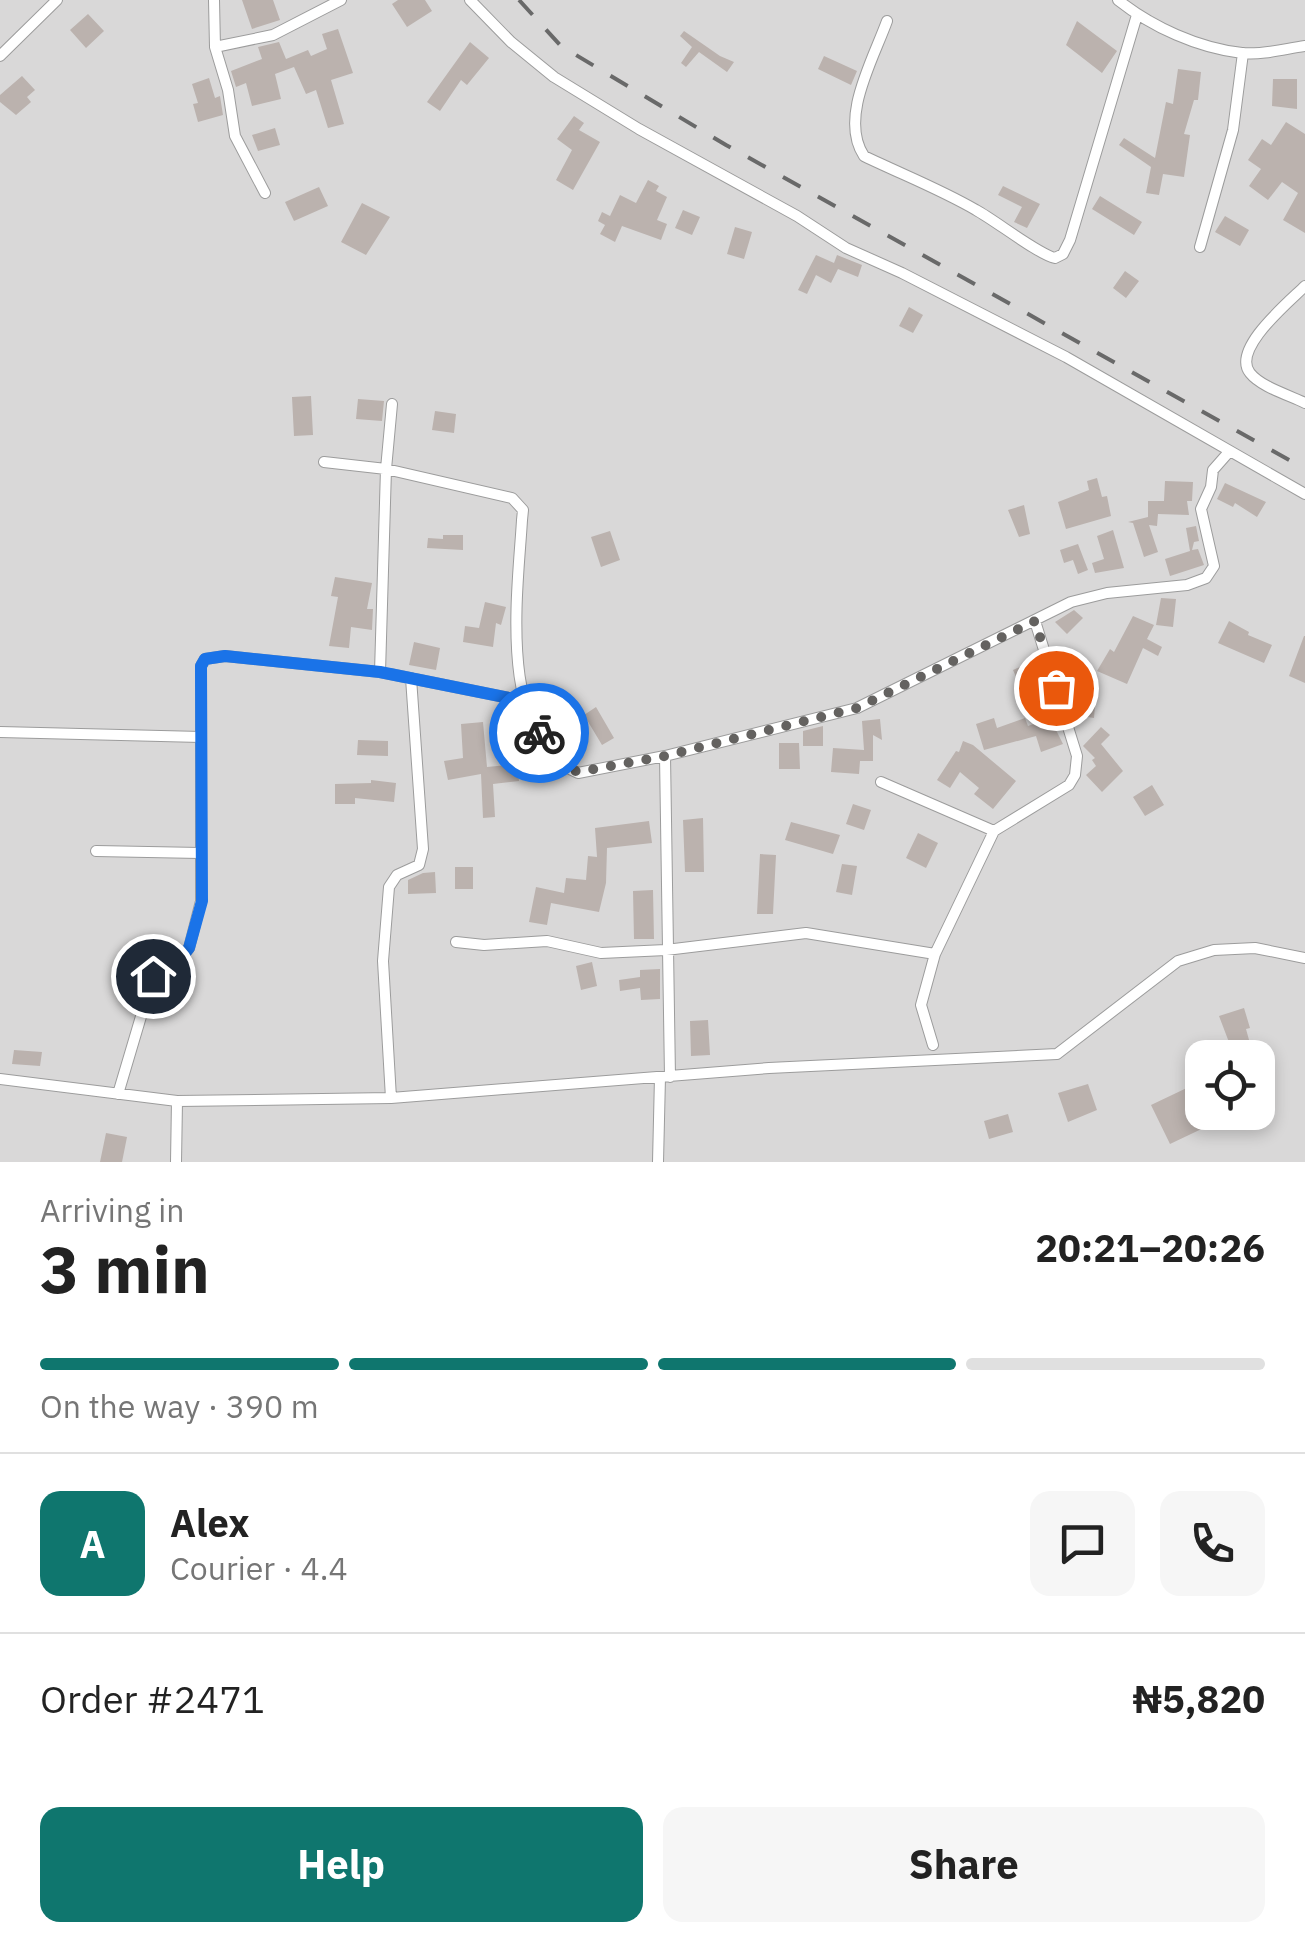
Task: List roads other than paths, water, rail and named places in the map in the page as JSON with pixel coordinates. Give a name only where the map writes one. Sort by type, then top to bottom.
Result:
[{"type":"street","points":[[0,56],[57,0]]},
{"type":"street","points":[[214,0],[215,47],[228,90],[235,136],[265,194]]},
{"type":"street","points":[[215,47],[273,35],[341,0]]},
{"type":"street","points":[[470,0],[554,78],[639,130],[797,216],[846,248],[1066,357],[1305,494]]},
{"type":"street","points":[[1118,0],[1137,15],[1200,44],[1243,53],[1305,46]]},
{"type":"street","points":[[886,21],[854,112],[852,129],[864,156],[973,208],[1055,258],[1070,240],[1137,15]]},
{"type":"street","points":[[1200,247],[1233,130],[1243,53]]},
{"type":"street","points":[[1305,286],[1247,348],[1244,362],[1258,380],[1305,403]]},
{"type":"street","points":[[380,672],[386,469],[392,404]]},
{"type":"street","points":[[324,462],[386,469],[512,498],[520,504],[515,641],[524,701],[545,746],[566,768],[578,772],[665,756],[857,708],[1071,602],[1107,593],[1187,585],[1206,578],[1214,566],[1201,509],[1213,470],[1228,453]]},
{"type":"street","points":[[933,1045],[921,1006],[935,954],[994,831],[1069,785],[1075,775],[1077,756],[1035,621]]},
{"type":"street","points":[[118,1094],[153,976],[160,968],[177,963],[189,948],[202,901],[201,666],[212,656],[380,672],[524,701]]},
{"type":"street","points":[[391,1098],[383,961],[388,887],[397,874],[419,865],[423,849],[411,678]]},
{"type":"street","points":[[0,732],[201,737]]},
{"type":"street","points":[[658,1162],[665,1077],[665,756]]},
{"type":"street","points":[[881,782],[994,831]]},
{"type":"street","points":[[96,852],[200,853]]},
{"type":"street","points":[[456,942],[484,946],[547,940],[601,952],[666,950],[806,932],[935,954]]},
{"type":"street","points":[[0,1079],[177,1101],[391,1098],[1057,1054],[1178,961],[1214,950],[1255,948],[1305,958]]},
{"type":"street","points":[[176,1162],[177,1101]]},
{"type":"railway","points":[[519,0],[561,46],[726,145],[1305,469]]}]
